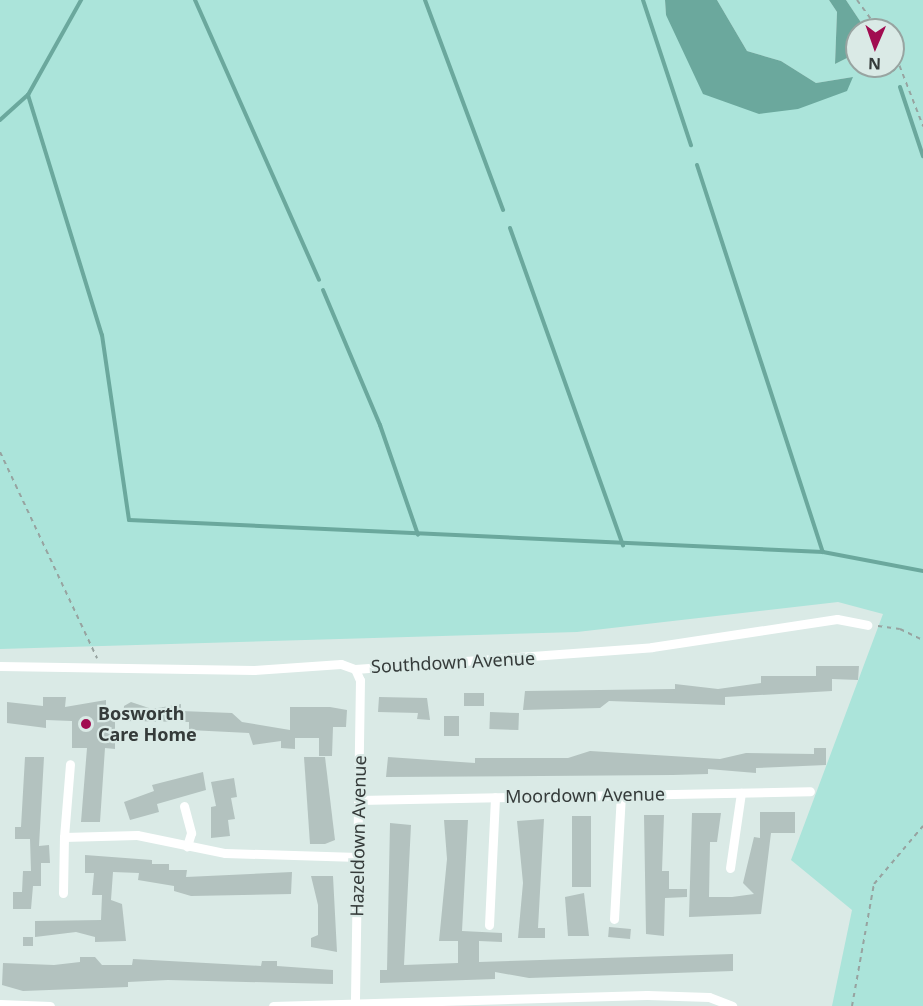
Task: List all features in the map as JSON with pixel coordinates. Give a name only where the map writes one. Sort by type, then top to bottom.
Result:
[{"type":"street","name":"Southdown Avenue","points":[[1,666],[254,670],[341,664],[355,669],[652,647],[837,620],[867,625]]},
{"type":"street","name":"Hazeldown Avenue","points":[[355,669],[360,680],[355,1004]]},
{"type":"street","points":[[63,893],[64,837],[70,764]]},
{"type":"street","name":"Moordown Avenue","points":[[359,800],[810,791]]},
{"type":"street","points":[[730,868],[741,793]]},
{"type":"street","points":[[614,920],[621,795]]},
{"type":"street","points":[[489,925],[495,797]]},
{"type":"street","points":[[184,806],[191,833],[187,846]]},
{"type":"street","points":[[64,837],[137,835],[187,846],[358,857]]},
{"type":"street","points":[[646,1006],[647,995]]},
{"type":"street","points":[[273,1006],[647,995],[709,997],[732,1006]]},
{"type":"street","points":[[0,1004],[51,1006]]},
{"type":"path","points":[[857,0],[870,18]]},
{"type":"path","points":[[904,78],[923,126]]},
{"type":"path","points":[[0,452],[97,654],[98,667]]},
{"type":"path","points":[[867,625],[900,628],[923,640]]},
{"type":"path","points":[[852,1006],[874,884],[923,826]]},
{"type":"shaded area","points":[[0,0],[665,0],[666,15],[759,114],[850,78],[905,78],[905,18],[858,18],[846,0],[923,0],[923,1006],[832,1006],[852,910],[791,860],[883,614],[838,602],[577,632],[0,649]]},
{"type":"shaded area","points":[[665,0],[717,0],[747,51],[781,61],[816,83],[853,78],[847,91],[798,109],[759,114],[703,94],[666,15]]},
{"type":"shaded area","points":[[717,0],[829,0],[837,12],[835,64],[845,59],[845,78],[847,78],[816,83],[781,61],[747,51]]},
{"type":"shaded area","points":[[829,0],[846,0],[858,18],[845,18],[845,59],[835,64],[837,12]]},
{"type":"building","points":[[816,666],[859,666],[858,680],[832,679],[832,691],[725,697],[725,705],[609,701],[600,708],[523,710],[525,691],[675,689],[675,684],[718,689],[761,683],[761,676],[816,676]]},
{"type":"building","points":[[464,693],[484,693],[484,706],[464,706]]},
{"type":"building","points":[[43,697],[66,697],[65,707],[106,700],[106,719],[115,719],[115,749],[105,748],[100,822],[81,822],[87,748],[72,748],[72,721],[46,720],[46,728],[7,723],[7,702],[43,706]]},
{"type":"building","points":[[379,697],[427,698],[430,720],[417,719],[418,713],[378,712]]},
{"type":"building","points":[[131,702],[152,709],[181,704],[181,711],[232,713],[242,722],[290,730],[290,707],[330,707],[347,710],[346,727],[333,727],[332,756],[319,756],[319,738],[295,738],[295,749],[281,748],[281,741],[253,745],[249,733],[189,730],[189,722],[123,721],[124,706]]},
{"type":"building","points":[[490,712],[519,713],[518,730],[489,729]]},
{"type":"building","points":[[444,716],[459,716],[459,736],[444,736]]},
{"type":"building","points":[[814,748],[826,748],[826,765],[756,768],[756,773],[708,769],[708,774],[673,775],[386,777],[388,757],[475,763],[475,758],[568,758],[590,751],[720,759],[746,753],[814,754]]},
{"type":"building","points":[[25,757],[44,757],[39,846],[49,845],[50,863],[41,863],[41,886],[33,886],[31,909],[13,909],[13,892],[22,892],[23,871],[31,871],[30,839],[15,839],[15,827],[21,827]]},
{"type":"building","points":[[304,757],[325,757],[335,840],[325,844],[310,844]]},
{"type":"building","points":[[203,772],[206,790],[157,804],[159,812],[130,820],[124,802],[154,791],[152,785]]},
{"type":"building","points":[[234,778],[237,797],[231,798],[235,819],[228,820],[230,836],[211,838],[211,807],[216,806],[211,782]]},
{"type":"building","points":[[760,812],[795,812],[795,833],[771,833],[761,914],[689,917],[692,813],[721,813],[717,842],[710,842],[709,897],[732,897],[754,894],[743,883],[754,837],[760,838]]},
{"type":"building","points":[[644,815],[664,815],[662,871],[669,871],[669,889],[687,889],[687,897],[665,898],[664,936],[646,934]]},
{"type":"building","points":[[572,816],[591,816],[591,887],[572,887]]},
{"type":"building","points":[[544,819],[538,928],[545,928],[545,938],[518,938],[523,883],[517,821]]},
{"type":"building","points":[[444,820],[468,820],[462,931],[502,933],[502,942],[479,941],[479,962],[733,954],[733,971],[529,978],[495,972],[495,979],[380,983],[380,970],[387,970],[390,823],[411,825],[404,965],[458,963],[458,941],[439,941],[447,859]]},
{"type":"building","points":[[85,855],[152,860],[152,864],[169,864],[169,870],[187,870],[186,877],[292,872],[291,894],[191,896],[174,891],[174,886],[138,880],[139,873],[113,872],[111,900],[122,904],[126,941],[95,942],[95,937],[76,932],[35,937],[35,921],[101,920],[102,895],[92,895],[94,873],[85,873]]},
{"type":"building","points":[[311,876],[333,876],[337,952],[311,947],[311,938],[318,935],[318,905]]},
{"type":"building","points":[[584,893],[589,936],[568,936],[565,897]]},
{"type":"building","points":[[609,927],[631,929],[630,939],[608,937]]},
{"type":"building","points":[[23,937],[33,937],[33,946],[23,946]]},
{"type":"building","points":[[80,957],[95,957],[102,965],[132,965],[133,959],[261,966],[262,961],[277,961],[277,966],[333,970],[333,984],[168,980],[128,982],[128,987],[23,991],[2,985],[3,963],[54,965],[80,962]]},
{"type":"waterway","points":[[0,120],[28,95],[81,0]]},
{"type":"waterway","points":[[195,0],[319,280]]},
{"type":"waterway","points":[[425,0],[503,210]]},
{"type":"waterway","points":[[643,0],[691,145]]},
{"type":"waterway","points":[[900,87],[923,156]]},
{"type":"waterway","points":[[28,95],[102,335],[129,520],[823,552],[923,571]]},
{"type":"waterway","points":[[697,165],[823,552]]},
{"type":"waterway","points":[[510,228],[623,546]]},
{"type":"waterway","points":[[323,290],[380,425],[418,535]]},
{"type":"place","name":"Bosworth Care Home","points":[[86,724]]}]
